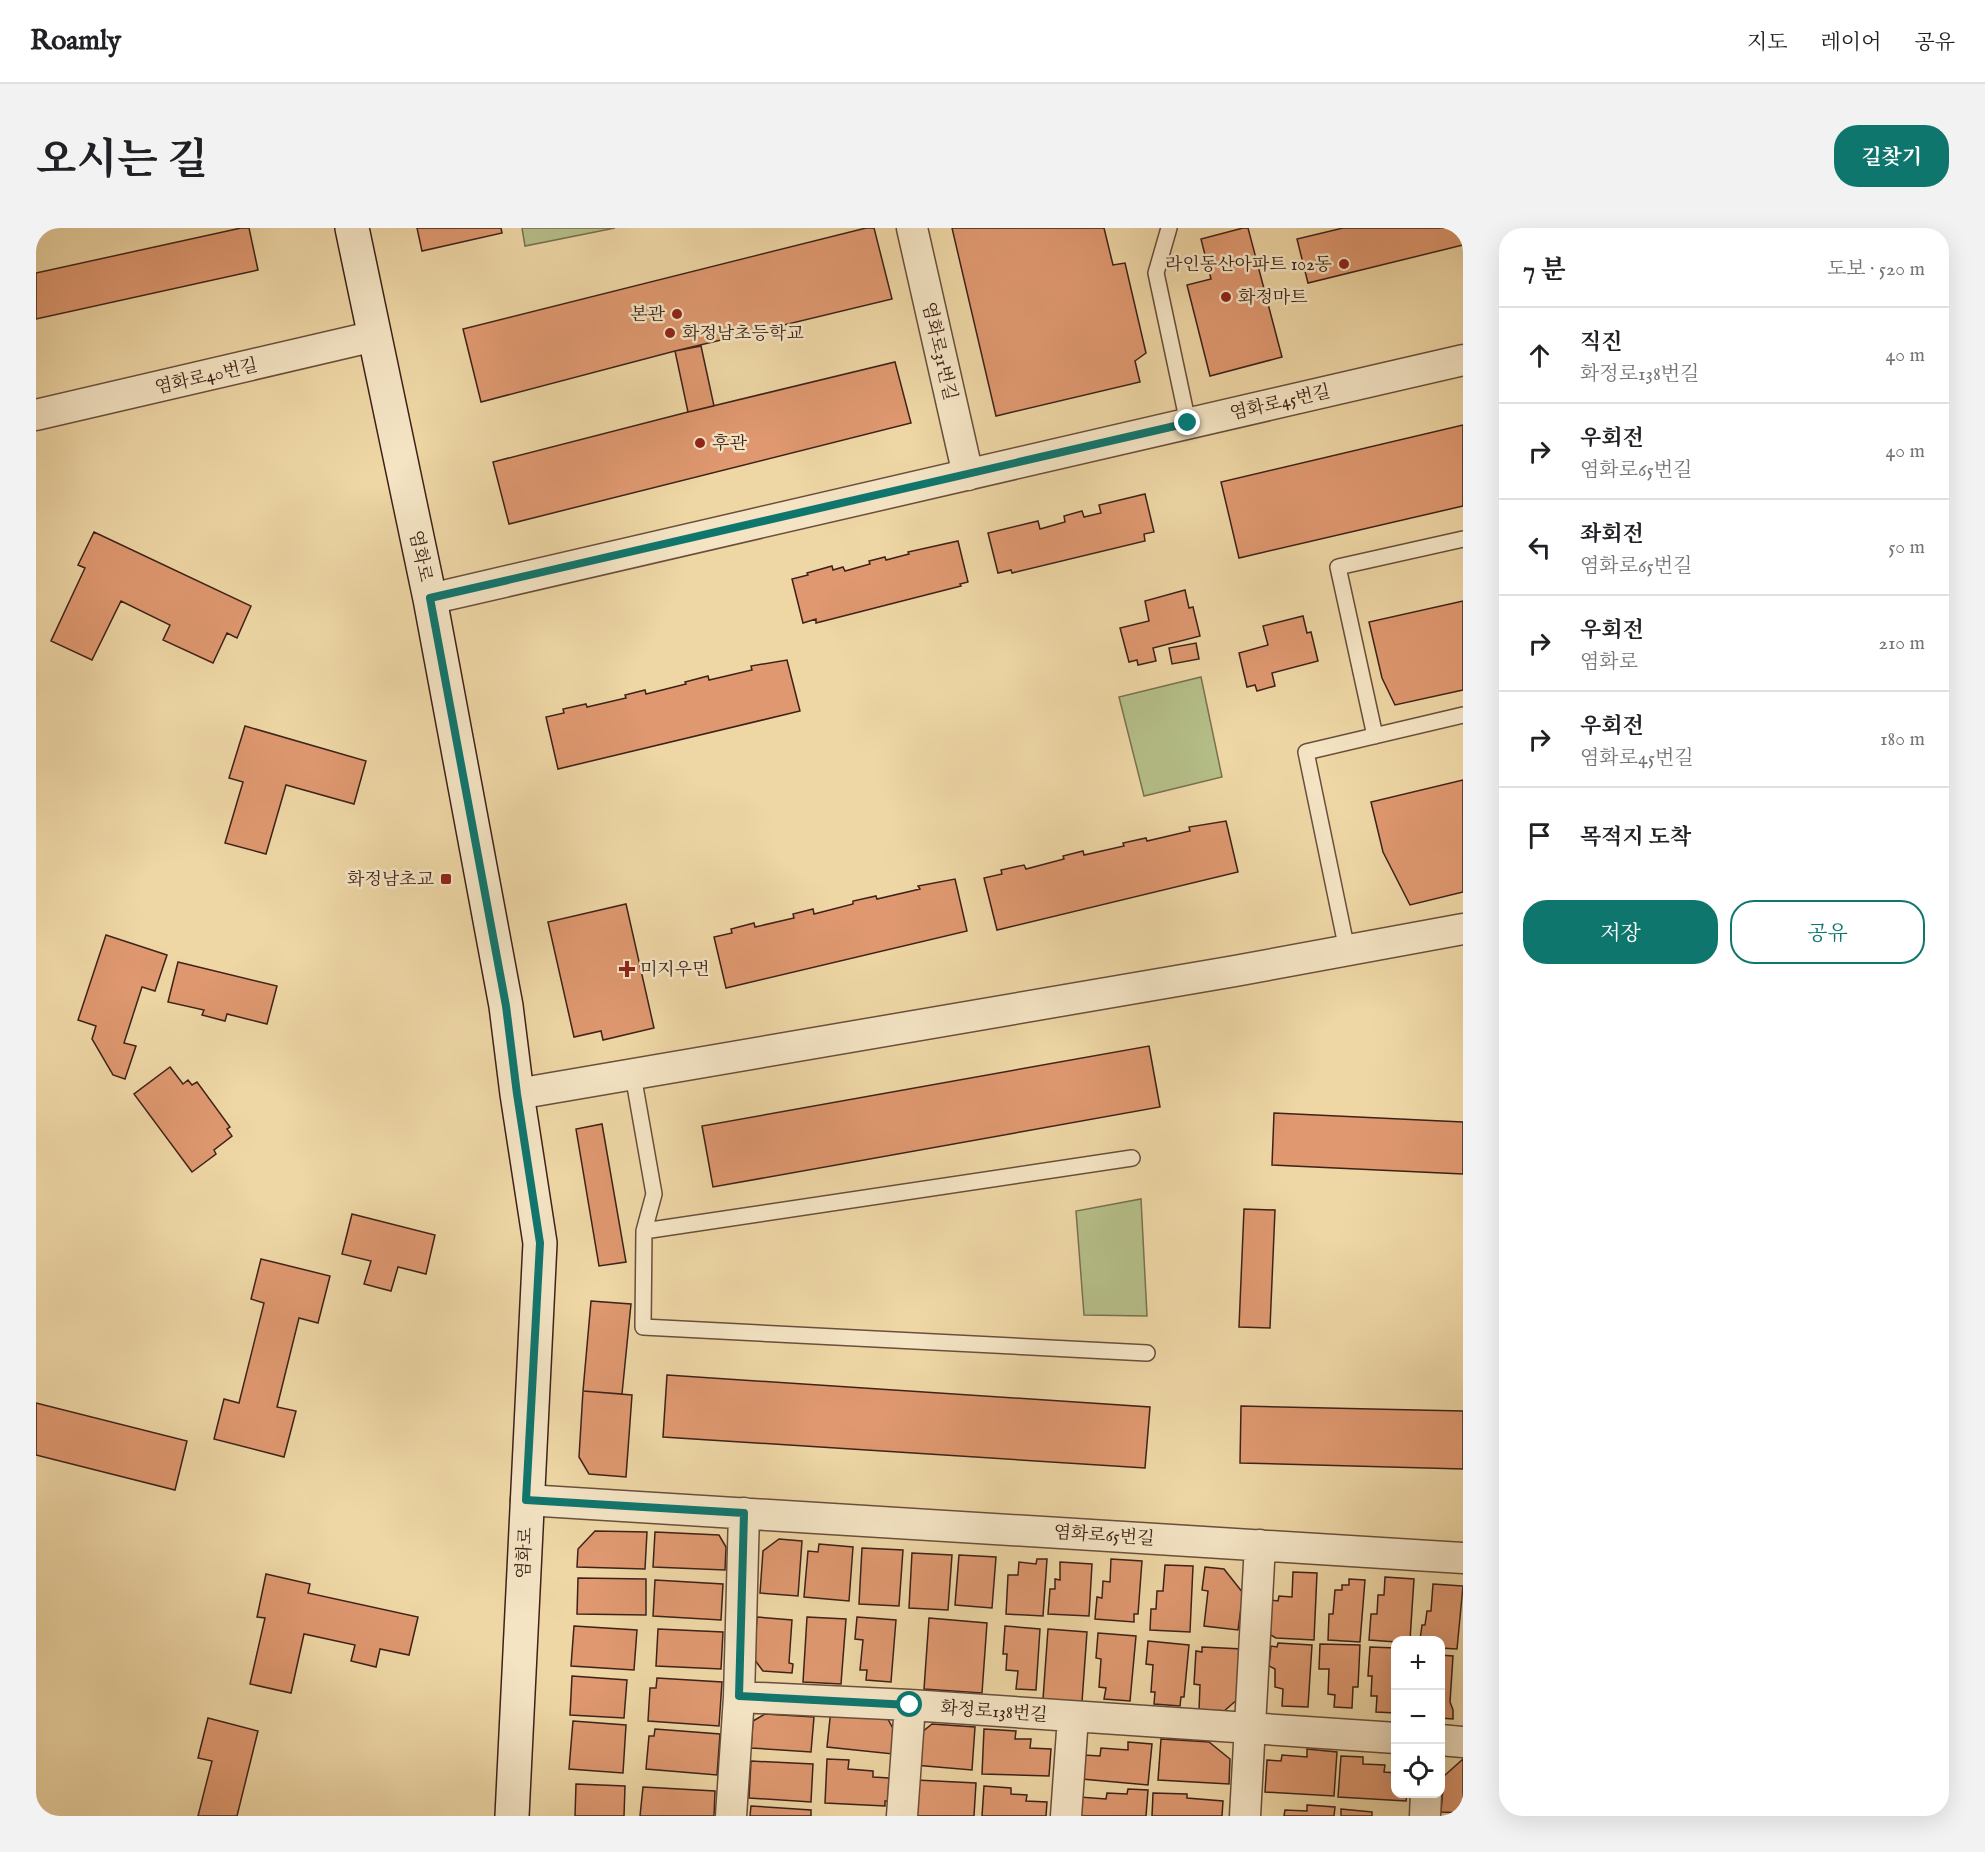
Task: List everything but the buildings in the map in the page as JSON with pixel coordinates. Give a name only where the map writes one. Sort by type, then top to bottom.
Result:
[{"type":"street","name":"염화로","points":[[352,228],[430,598],[506,1006],[540,1243],[512,1816]]},
{"type":"street","name":"염화로31번길","points":[[912,228],[968,475]]},
{"type":"street","name":"염화로40번길","points":[[36,415],[375,336]]},
{"type":"street","name":"염화로45번길","points":[[430,598],[1463,360]]},
{"type":"street","points":[[517,1094],[1463,929]]},
{"type":"street","name":"염화로65번길","points":[[526,1500],[1463,1558]]},
{"type":"street","points":[[731,1816],[739,1696],[744,1513]]},
{"type":"street","points":[[1245,1816],[1260,1545]]},
{"type":"street","name":"화정로138번길","points":[[739,1696],[910,1705],[1391,1738]]},
{"type":"street","points":[[902,1816],[910,1705]]},
{"type":"street","points":[[1066,1816],[1073,1717]]},
{"type":"street","points":[[1445,1740],[1463,1742]]},
{"type":"street","points":[[1425,1816],[1426,1798]]},
{"type":"lane","points":[[1169,228],[1156,273],[1188,423]]},
{"type":"lane","points":[[1375,736],[1338,567],[1463,539]]},
{"type":"lane","points":[[1347,950],[1306,752],[1463,715]]},
{"type":"lane","points":[[633,1075],[654,1194],[644,1231],[643,1327],[1147,1353]]},
{"type":"lane","points":[[644,1231],[1132,1158]]},
{"type":"green space","points":[[522,228],[615,228],[525,246]]},
{"type":"green space","points":[[1201,677],[1222,777],[1144,796],[1119,697]]},
{"type":"green space","points":[[1141,1199],[1147,1316],[1084,1315],[1076,1211]]},
{"type":"place","name":"라인동산아파트 102동","points":[[1344,264]]},
{"type":"place","name":"화정마트","points":[[1226,297]]},
{"type":"place","name":"본관","points":[[677,314]]},
{"type":"place","name":"화정남초등학교","points":[[670,333]]},
{"type":"place","name":"후관","points":[[700,443]]},
{"type":"place","name":"화정남초교","points":[[446,879]]},
{"type":"place","name":"미지우먼","points":[[627,969]]},
{"type":"route","points":[[910,1705],[739,1696],[744,1513],[526,1500],[540,1243],[506,1006],[430,598],[1188,423]]}]
